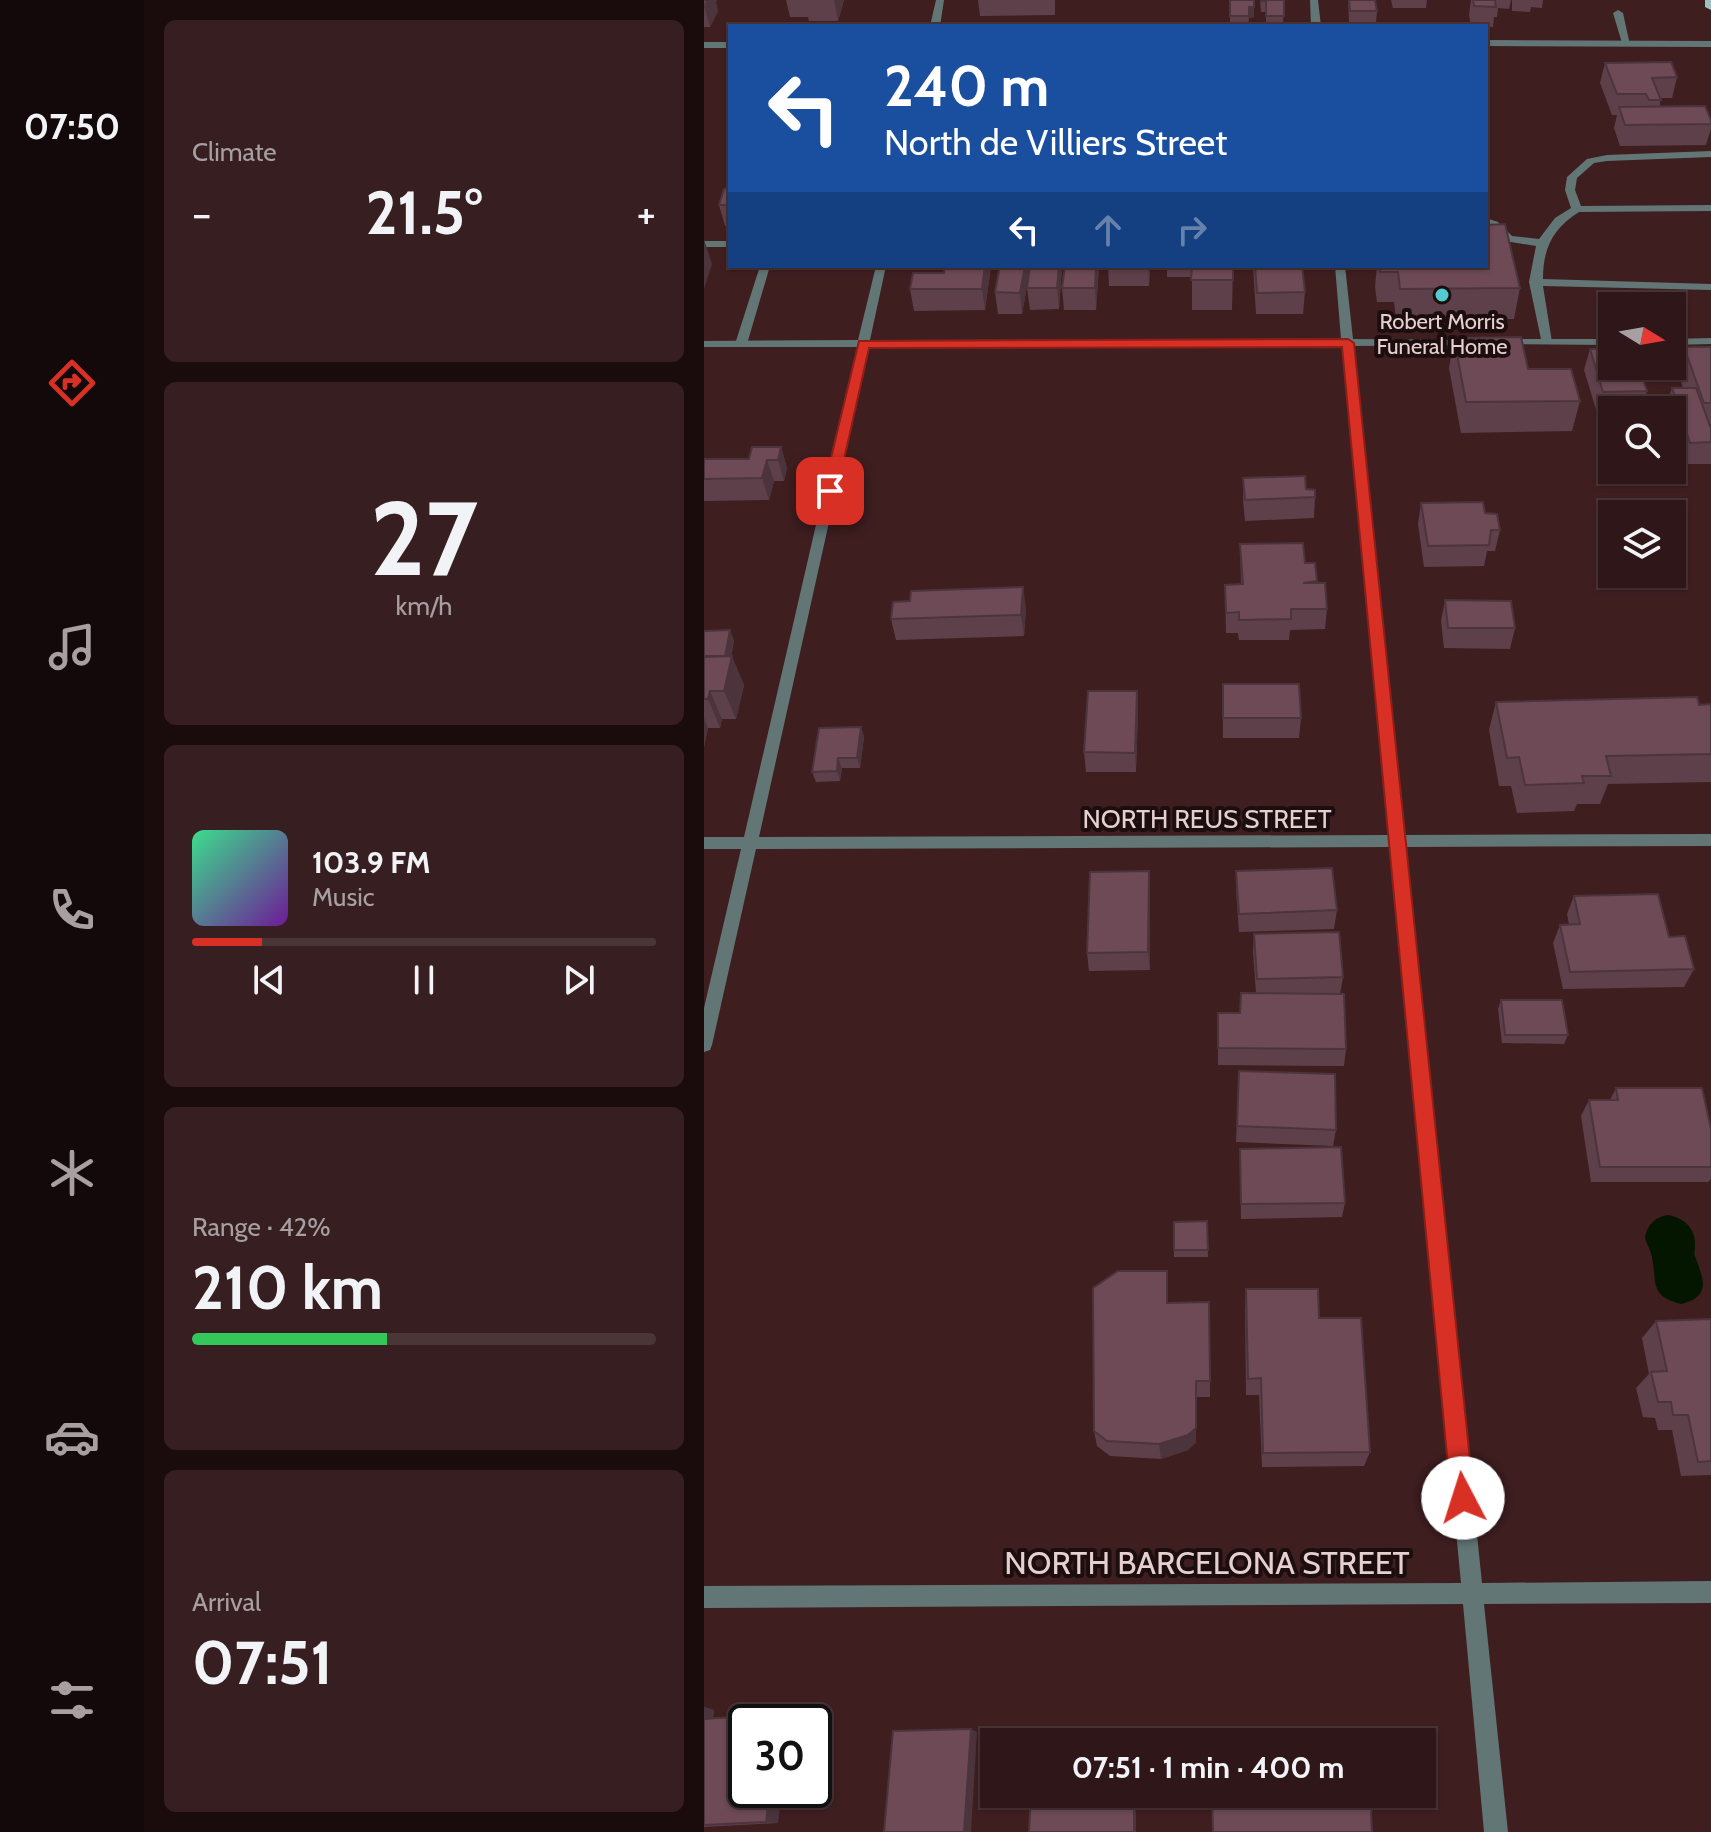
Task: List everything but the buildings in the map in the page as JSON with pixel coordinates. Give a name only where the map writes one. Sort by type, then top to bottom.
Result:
[{"type":"main road","points":[[1711,0],[1711,7]]},
{"type":"street","points":[[935,24],[940,0]]},
{"type":"street","points":[[1314,0],[1316,24]]},
{"type":"street","points":[[1618,13],[1627,43]]},
{"type":"street","points":[[1488,43],[1711,44]]},
{"type":"street","points":[[704,45],[728,45]]},
{"type":"street","points":[[1577,209],[1570,190],[1572,177],[1591,161],[1711,154]]},
{"type":"street","points":[[1546,342],[1535,282],[1546,233],[1562,216],[1577,209],[1710,211]]},
{"type":"street","points":[[1488,222],[1509,239],[1542,243]]},
{"type":"street","points":[[704,244],[728,244]]},
{"type":"street","points":[[741,344],[764,268]]},
{"type":"street","points":[[704,1045],[881,268]]},
{"type":"street","points":[[1340,268],[1392,792],[1400,841],[1496,1832]]},
{"type":"street","points":[[1535,282],[1711,287]]},
{"type":"street","points":[[1686,342],[1711,341]]},
{"type":"street","points":[[704,344],[1598,342]]},
{"type":"street","name":"NORTH REUS STREET","points":[[704,843],[1711,840]]},
{"type":"street","name":"NORTH BARCELONA STREET","points":[[704,1597],[1711,1592]]},
{"type":"shaded area","points":[[1668,1215],[1684,1221],[1691,1229],[1703,1281],[1697,1297],[1681,1304],[1664,1297],[1656,1287],[1645,1237],[1653,1222]]},
{"type":"place","name":"Robert Morris Funeral Home","points":[[1442,295]]},
{"type":"route","points":[[830,491],[863,344],[1348,343],[1392,792],[1400,841],[1463,1498]]}]
